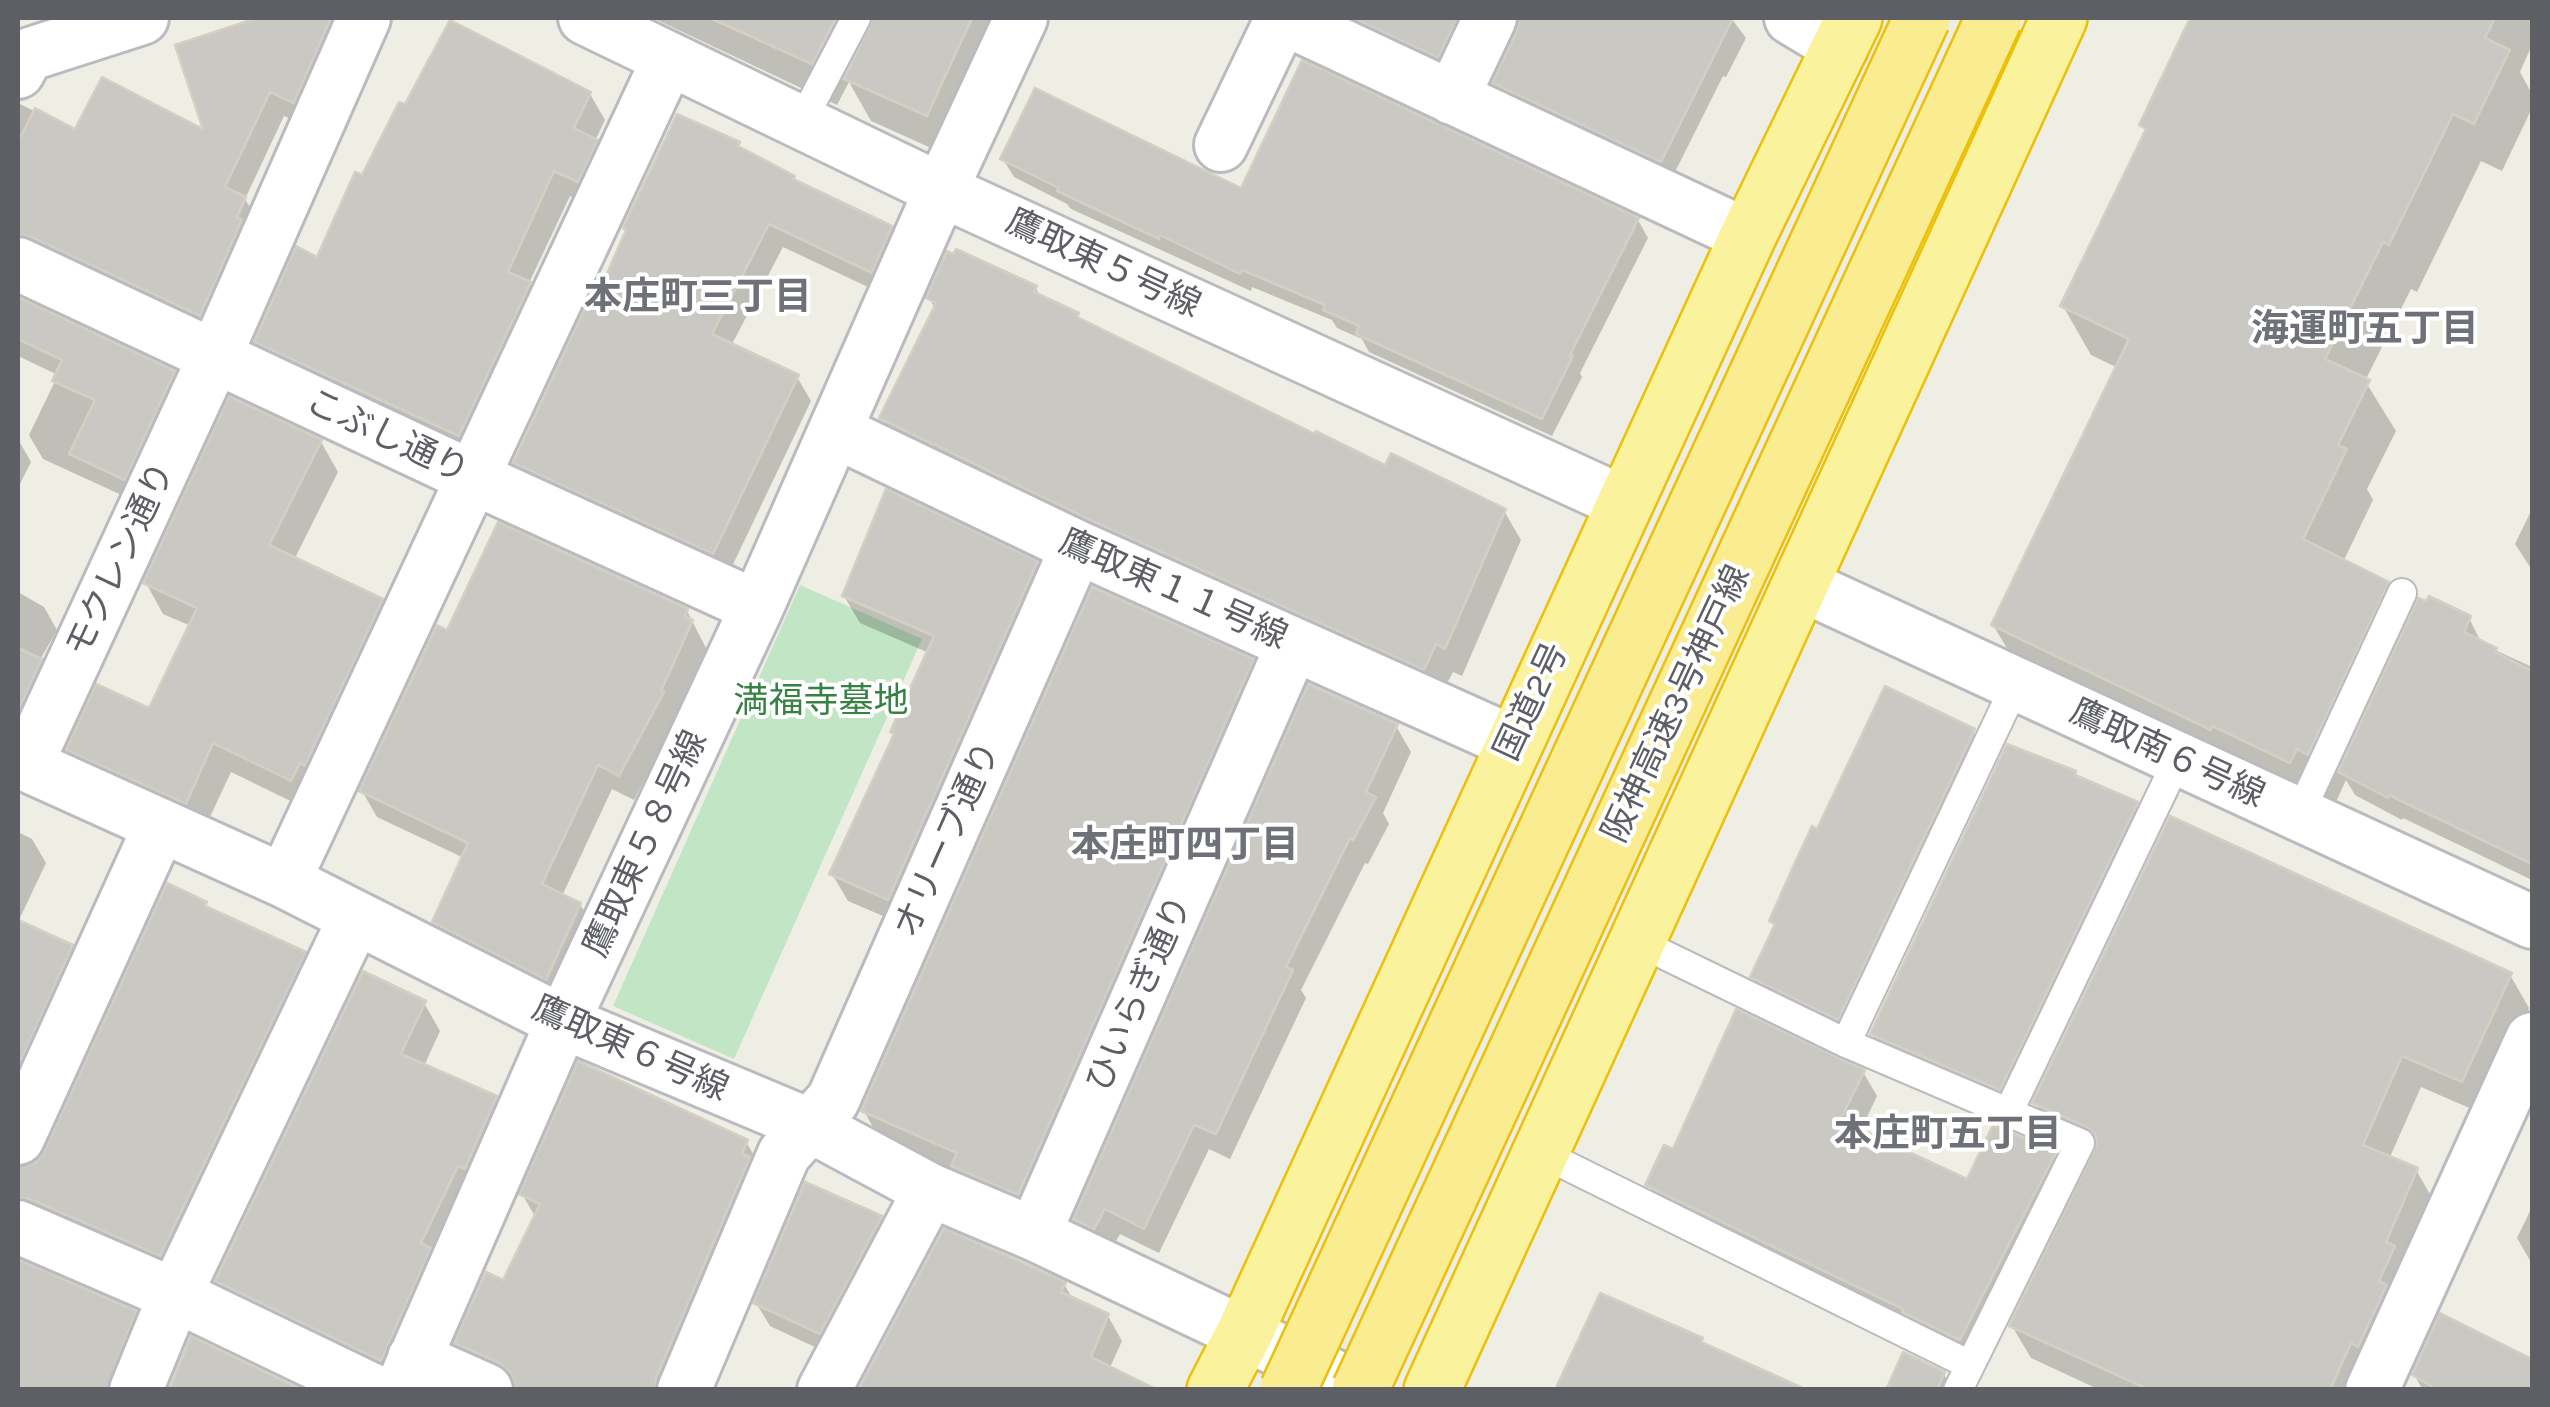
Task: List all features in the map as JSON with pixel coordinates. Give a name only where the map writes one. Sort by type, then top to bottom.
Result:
[{"type":"highway","name":"阪神高速3号神戸線","points":[[1288,1390],[1922,18]]},
{"type":"highway","name":"阪神高速3号神戸線","points":[[1362,1390],[1994,18]]},
{"type":"highway","points":[[1432,1390],[2059,18]]},
{"type":"highway","name":"国道2号","points":[[1215,1390],[1748,236],[1847,33]]},
{"type":"street","points":[[21,53],[142,18]]},
{"type":"street","name":"モクレン通り","points":[[22,763],[215,356],[364,18]]},
{"type":"street","name":"鷹取東５８号線","points":[[408,1374],[563,1022],[758,607],[1021,18]]},
{"type":"street","points":[[1221,145],[1283,18],[1748,236]]},
{"type":"street","points":[[1452,98],[1490,18]]},
{"type":"street","points":[[1791,18],[1847,33]]},
{"type":"street","name":"鷹取東５号線","points":[[598,20],[668,60],[941,190],[1624,503]]},
{"type":"street","points":[[284,881],[668,60]]},
{"type":"street","name":"こぶし通り","points":[[18,264],[758,607]]},
{"type":"street","name":"鷹取東１１号線","points":[[835,431],[1077,548],[1514,743]]},
{"type":"street","name":"オリーブ通り","points":[[684,1390],[784,1154],[833,1100],[1077,548]]},
{"type":"street","name":"鷹取南６号線","points":[[1802,585],[2532,922]]},
{"type":"street","name":"ひいらぎ通り","points":[[1034,1234],[1293,644]]},
{"type":"street","name":"鷹取東６号線","points":[[22,763],[284,881],[563,1022],[809,1125],[930,1190],[1034,1234],[1362,1390]]},
{"type":"street","points":[[18,1138],[160,826]]},
{"type":"street","points":[[136,1390],[176,1295],[355,918]]},
{"type":"street","points":[[2382,1386],[2532,1039]]},
{"type":"street","points":[[824,1390],[930,1190]]},
{"type":"street","points":[[18,1227],[176,1295],[372,1390]]},
{"type":"street","points":[[408,1374],[486,1390]]},
{"type":"lane","points":[[801,123],[856,18]]},
{"type":"lane","points":[[2299,815],[2402,593]]},
{"type":"lane","points":[[1846,1042],[2016,684]]},
{"type":"lane","points":[[2008,1113],[2178,758]]},
{"type":"lane","points":[[1540,1153],[1964,1377],[2080,1143],[1846,1042],[1638,942]]},
{"type":"green space","name":"満福寺墓地","points":[[800,585],[922,639],[734,1059],[613,1006]]},
{"type":"building","points":[[257,18],[331,18],[294,103],[270,92],[225,187],[246,197],[237,217],[242,220],[200,316],[18,234],[18,142],[35,108],[75,129],[102,77],[203,129],[175,45]]},
{"type":"building","points":[[710,18],[836,18],[812,64]]},
{"type":"building","points":[[873,18],[972,18],[927,116],[844,79]]},
{"type":"building","points":[[1353,18],[1457,18],[1438,58]]},
{"type":"building","points":[[1520,18],[1733,18],[1661,162],[1492,83]]},
{"type":"building","points":[[2190,18],[2495,18],[2485,38],[2510,50],[2474,124],[2453,114],[2389,245],[2383,242],[2325,359],[2370,380],[2338,445],[2347,449],[2303,539],[2389,582],[2308,755],[2297,749],[2290,763],[2212,726],[2211,730],[1991,625],[2129,339],[2060,306],[2146,129],[2139,125]]},
{"type":"building","points":[[450,20],[591,92],[574,128],[598,140],[578,182],[554,171],[508,272],[531,282],[459,436],[254,342],[296,246],[317,257],[355,172],[362,175],[399,102],[405,104]]},
{"type":"building","points":[[1302,60],[1639,218],[1542,419],[1356,334],[1359,326],[1323,310],[1325,305],[1242,270],[1240,274],[1160,235],[1159,239],[1000,159],[1035,88],[1241,188]]},
{"type":"building","points":[[677,114],[740,142],[738,146],[795,176],[793,179],[892,226],[872,273],[769,224],[712,334],[799,375],[713,554],[513,463],[586,306],[592,308],[626,230],[623,228]]},
{"type":"building","points":[[956,249],[1037,286],[1034,292],[1079,313],[1077,317],[1315,434],[1316,431],[1385,465],[1391,453],[1506,509],[1445,649],[1436,644],[1424,670],[1090,520],[879,418],[936,303],[926,298],[947,251],[953,254]]},
{"type":"building","points":[[18,297],[175,371],[125,480],[69,454],[95,400],[52,381],[62,360],[18,339]]},
{"type":"building","points":[[229,396],[322,440],[269,545],[383,599],[305,766],[300,763],[291,781],[213,743],[186,804],[66,750],[96,684],[149,708],[197,608],[143,583]]},
{"type":"building","points":[[886,489],[1038,561],[888,900],[829,874],[934,636],[842,596]]},
{"type":"building","points":[[498,522],[688,609],[685,617],[693,620],[661,691],[664,692],[619,776],[598,765],[542,884],[581,903],[546,980],[432,922],[468,843],[359,791],[437,625],[447,630]]},
{"type":"building","points":[[1092,587],[1254,659],[1018,1195],[951,1166],[957,1153],[861,1111]]},
{"type":"building","points":[[2429,596],[2471,616],[2464,632],[2532,671],[2532,864],[2338,772],[2418,598],[2426,601]]},
{"type":"building","points":[[18,648],[42,659],[18,712]]},
{"type":"building","points":[[1308,684],[1398,724],[1366,792],[1376,797],[1353,840],[1350,838],[1286,967],[1293,970],[1216,1134],[1194,1125],[1144,1229],[1105,1209],[1094,1229],[1073,1219]]},
{"type":"building","points":[[1885,686],[1975,729],[1838,1020],[1750,977],[1775,924],[1769,921],[1812,826],[1817,829]]},
{"type":"building","points":[[2007,744],[2076,771],[2075,775],[2138,802],[2000,1090],[1870,1034]]},
{"type":"building","points":[[2170,816],[2512,973],[2462,1082],[2402,1056],[2363,1145],[2418,1168],[2386,1242],[2395,1246],[2379,1281],[2387,1285],[2358,1347],[2351,1343],[2330,1390],[2150,1390],[2009,1326],[2097,1143],[2095,1134],[2087,1127],[2032,1103]]},
{"type":"building","points":[[167,883],[207,902],[205,906],[306,952],[160,1256],[30,1199],[18,1198],[18,1167],[35,1163],[45,1150]]},
{"type":"building","points":[[18,920],[73,945],[18,1067]]},
{"type":"building","points":[[363,971],[426,1001],[401,1054],[497,1096],[465,1169],[458,1166],[421,1243],[431,1248],[381,1361],[215,1281]]},
{"type":"building","points":[[1736,1009],[1865,1070],[1840,1120],[1967,1179],[1993,1125],[2056,1152],[1960,1340],[1645,1185],[1664,1145],[1673,1149]]},
{"type":"building","points":[[578,1061],[748,1140],[742,1154],[750,1157],[656,1378],[655,1390],[516,1390],[511,1373],[499,1363],[454,1343],[486,1272],[503,1280],[540,1204],[519,1194]]},
{"type":"building","points":[[805,1182],[882,1216],[820,1334],[753,1303]]},
{"type":"building","points":[[944,1228],[1066,1282],[1061,1292],[1109,1314],[1091,1357],[1158,1390],[858,1390]]},
{"type":"building","points":[[18,1259],[136,1311],[107,1390],[18,1390]]},
{"type":"building","points":[[1600,1293],[1703,1338],[1701,1342],[1807,1390],[1555,1390]]},
{"type":"building","points":[[2440,1313],[2532,1359],[2532,1390],[2438,1390],[2412,1375]]},
{"type":"building","points":[[191,1336],[302,1390],[169,1390]]},
{"type":"building","points":[[1903,1352],[1945,1372],[1937,1390],[1886,1390]]},
{"type":"district","name":"本庄町三丁目","points":[[698,298]]},
{"type":"district","name":"海運町五丁目","points":[[2365,330]]},
{"type":"district","name":"本庄町四丁目","points":[[1185,846]]},
{"type":"district","name":"本庄町五丁目","points":[[1948,1135]]}]
